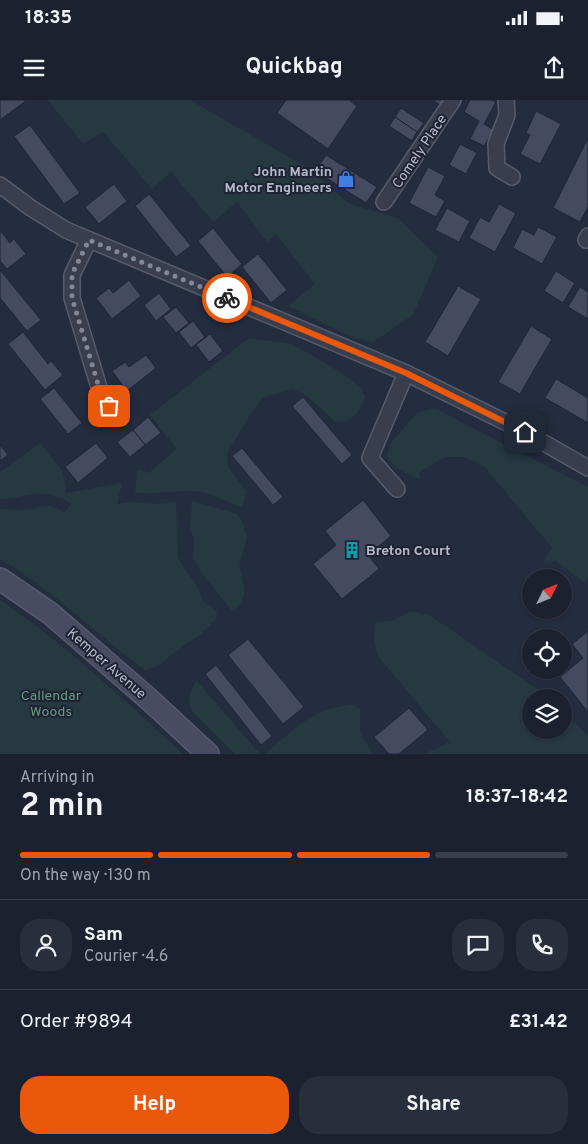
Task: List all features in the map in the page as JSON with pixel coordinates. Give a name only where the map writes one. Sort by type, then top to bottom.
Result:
[{"type":"street","name":"Comely Place","points":[[384,202],[453,100]]},
{"type":"street","points":[[506,100],[506,115],[496,144],[497,168],[512,177]]},
{"type":"street","points":[[0,185],[66,230],[406,373],[525,432],[588,468]]},
{"type":"street","points":[[89,240],[72,274],[72,298],[101,394],[118,417]]},
{"type":"street","points":[[396,489],[370,458],[406,373]]},
{"type":"street","name":"Kemper Avenue","points":[[0,579],[51,614],[152,702],[208,754]]},
{"type":"green space","points":[[48,100],[190,100],[303,165],[350,204],[398,218],[438,257],[413,315],[373,342],[354,338],[288,306],[315,284],[276,234],[267,242],[237,202],[213,222],[171,172],[152,189],[103,132],[83,144]]},
{"type":"green space","points":[[249,338],[292,344],[349,378],[360,388],[365,396],[359,410],[347,421],[336,422],[306,395],[292,389],[263,398],[253,410],[227,453],[228,467],[246,491],[244,504],[240,507],[212,495],[195,491],[135,492],[138,469],[149,473],[177,449],[150,415]]},
{"type":"green space","points":[[434,408],[588,487],[588,578],[585,583],[572,573],[572,569],[567,569],[556,561],[543,563],[552,548],[484,466],[464,457],[445,457],[419,473],[420,480],[398,469],[386,457],[393,440],[418,412]]},
{"type":"green space","points":[[40,443],[63,472],[66,493],[122,483],[117,504],[130,502],[155,504],[176,502],[178,557],[196,584],[204,602],[217,611],[216,619],[202,633],[158,666],[145,670],[38,584],[0,559],[0,509],[27,510],[47,506],[64,513],[71,504],[53,495],[44,494],[0,499],[0,472]]},
{"type":"green space","points":[[192,501],[237,514],[242,520],[247,538],[239,565],[244,596],[238,607],[231,610],[201,572],[193,558],[194,540],[190,526]]},
{"type":"green space","name":"Callendar Woods","points":[[0,600],[72,654],[183,754],[0,754]]},
{"type":"green space","points":[[414,612],[431,616],[537,689],[522,689],[522,739],[572,739],[572,720],[588,736],[588,754],[424,754],[450,742],[377,655],[374,636],[375,622],[393,621],[407,613]]},
{"type":"green space","points":[[196,680],[260,754],[235,754],[191,710],[189,697]]},
{"type":"green space","points":[[350,704],[360,709],[360,733],[373,754],[265,754],[310,718],[330,709]]},
{"type":"building","points":[[0,100],[27,100],[0,120]]},
{"type":"building","points":[[286,100],[349,100],[357,106],[328,149],[277,113]]},
{"type":"building","points":[[433,100],[443,100],[440,105]]},
{"type":"building","points":[[470,100],[492,100],[496,102],[484,124],[494,130],[484,146],[470,139],[479,121],[464,112]]},
{"type":"building","points":[[401,108],[424,123],[417,132],[395,117]]},
{"type":"building","points":[[536,111],[561,124],[540,164],[520,154],[530,135],[526,133]]},
{"type":"building","points":[[395,117],[417,132],[412,141],[389,126]]},
{"type":"building","points":[[30,125],[80,193],[64,204],[14,136]]},
{"type":"building","points":[[588,138],[588,207],[580,222],[553,208]]},
{"type":"building","points":[[460,144],[477,153],[466,174],[449,165]]},
{"type":"building","name":"John Martin Motor Engineers","points":[[326,155],[377,187],[366,203],[315,171]]},
{"type":"building","points":[[428,167],[445,176],[435,195],[445,201],[436,217],[409,203]]},
{"type":"building","points":[[114,184],[127,201],[99,224],[85,207]]},
{"type":"building","points":[[149,194],[191,246],[176,257],[135,206]]},
{"type":"building","points":[[499,204],[516,213],[495,252],[469,238],[480,217],[489,222]]},
{"type":"building","points":[[447,208],[470,221],[459,242],[435,230]]},
{"type":"building","points":[[538,227],[557,237],[542,264],[513,248],[522,229],[534,235]]},
{"type":"building","points":[[213,228],[242,264],[227,277],[198,241]]},
{"type":"building","points":[[0,230],[10,243],[14,239],[26,254],[7,269],[0,261]]},
{"type":"building","points":[[258,254],[287,290],[271,303],[242,267]]},
{"type":"building","points":[[0,270],[41,320],[27,331],[0,298]]},
{"type":"building","points":[[556,271],[575,283],[563,303],[544,291]]},
{"type":"building","points":[[129,280],[141,296],[112,319],[96,298],[109,288],[113,293]]},
{"type":"building","points":[[458,286],[481,299],[448,356],[425,342]]},
{"type":"building","points":[[580,287],[588,292],[588,319],[568,307]]},
{"type":"building","points":[[159,293],[171,309],[156,321],[144,305]]},
{"type":"building","points":[[176,307],[189,323],[176,333],[163,317]]},
{"type":"building","points":[[193,321],[205,337],[191,348],[179,332]]},
{"type":"building","points":[[531,326],[552,339],[520,394],[498,382]]},
{"type":"building","points":[[23,332],[48,364],[51,361],[63,375],[45,390],[8,344]]},
{"type":"building","points":[[210,334],[223,351],[209,362],[196,345]]},
{"type":"building","points":[[146,355],[156,368],[127,391],[112,371],[125,362],[129,367]]},
{"type":"building","points":[[556,379],[588,398],[588,423],[545,398]]},
{"type":"building","points":[[54,388],[82,423],[68,434],[40,399]]},
{"type":"building","points":[[303,397],[352,455],[342,464],[292,406]]},
{"type":"building","points":[[148,417],[161,433],[145,445],[133,430]]},
{"type":"building","points":[[133,430],[145,445],[130,457],[117,442]]},
{"type":"building","points":[[96,443],[108,458],[78,483],[65,467]]},
{"type":"building","points":[[0,445],[8,455],[0,461]]},
{"type":"building","points":[[242,448],[283,497],[273,505],[232,456]]},
{"type":"building","name":"Breton Court","points":[[363,500],[391,536],[368,555],[379,569],[342,599],[313,564],[336,545],[325,531]]},
{"type":"building","points":[[588,631],[588,712],[572,692],[572,689],[570,689],[562,679],[572,679],[572,667],[583,658],[572,644]]},
{"type":"building","points":[[248,639],[304,707],[283,724],[228,655]]},
{"type":"building","points":[[216,665],[272,736],[261,745],[205,674]]},
{"type":"building","points":[[409,708],[428,730],[399,754],[389,754],[374,737]]},
{"type":"way so far","points":[[109,406],[101,394],[72,298],[72,274],[89,240],[227,298]]},
{"type":"place","name":"John Martin Motor Engineers","points":[[346,179]]},
{"type":"place","name":"Breton Court","points":[[352,550]]},
{"type":"route","points":[[227,298],[406,373],[525,432]]}]
